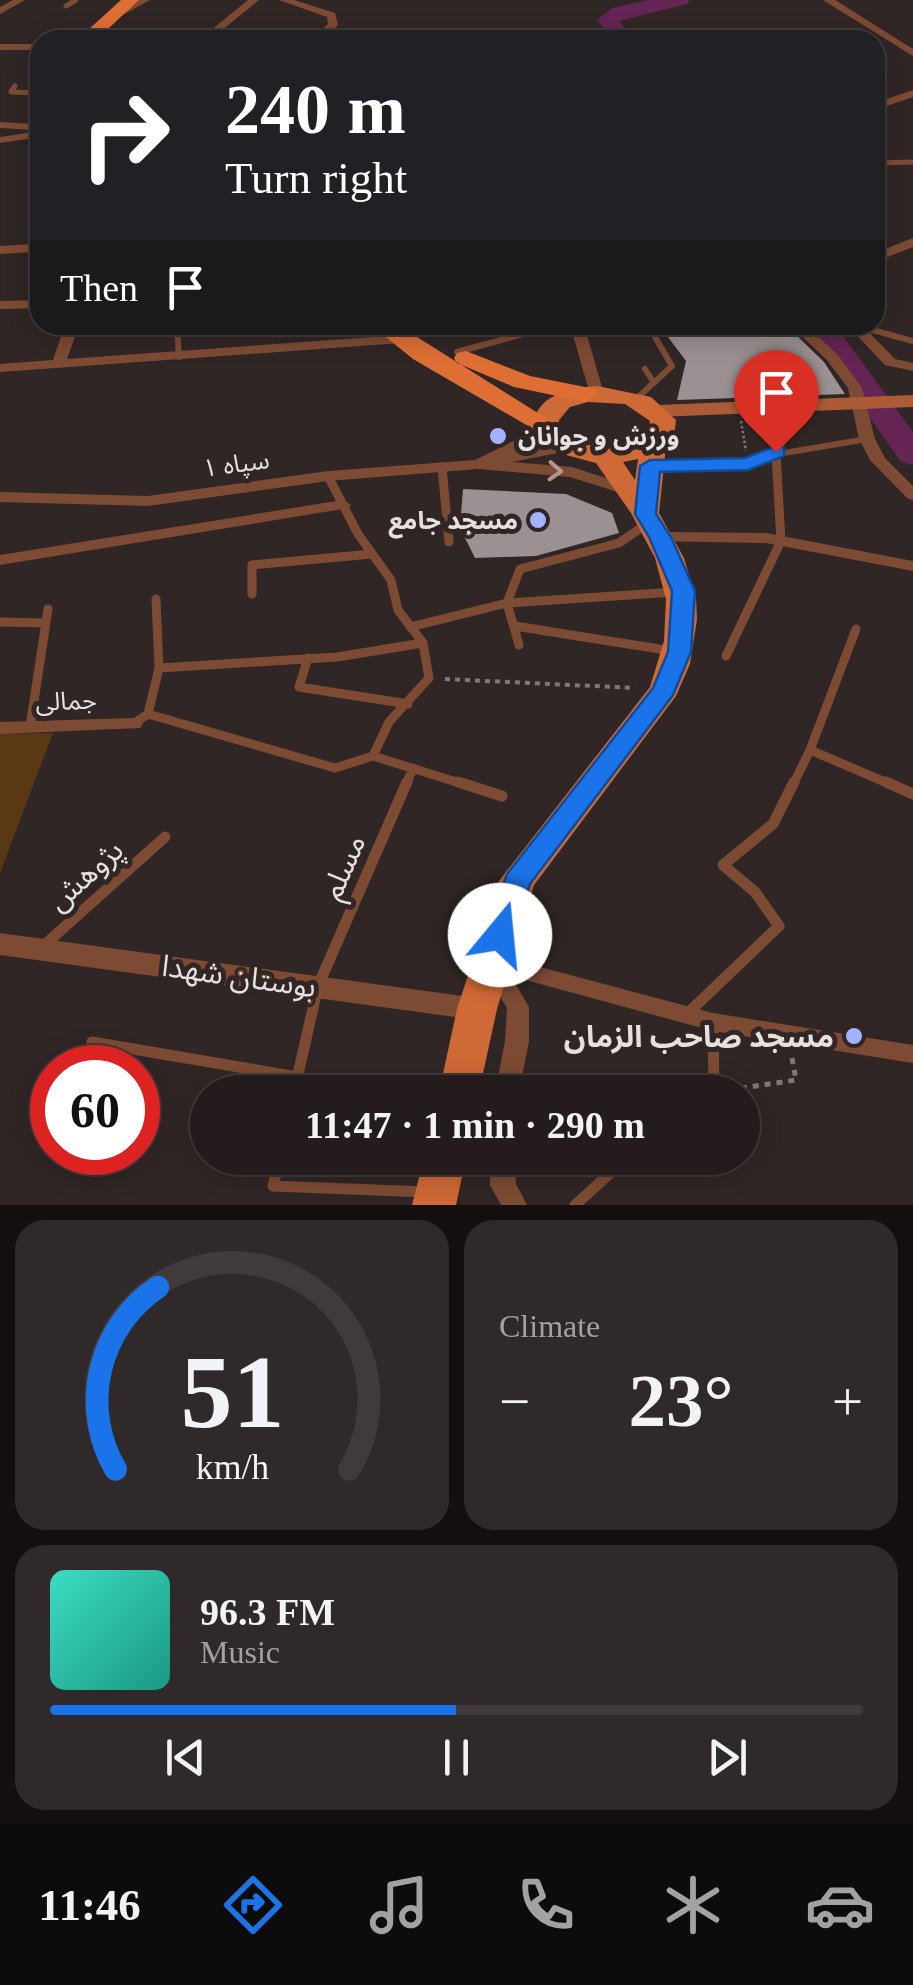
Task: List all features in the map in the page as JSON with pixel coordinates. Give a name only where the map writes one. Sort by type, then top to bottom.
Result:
[{"type":"highway","points":[[78,30],[111,0]]},
{"type":"highway","points":[[97,30],[131,0]]},
{"type":"highway","points":[[409,335],[545,427]]},
{"type":"highway","points":[[415,335],[457,352],[482,368],[523,382],[592,394]]},
{"type":"main road","points":[[652,455],[604,455],[568,448],[545,427],[550,409],[592,394],[905,402]]},
{"type":"main road","points":[[646,516],[652,455],[665,428],[649,398]]},
{"type":"main road","points":[[463,1075],[477,1010],[517,881],[665,689],[680,652],[683,591],[646,516],[604,455]]},
{"type":"street","points":[[0,11],[20,0]]},
{"type":"street","points":[[97,30],[145,0]]},
{"type":"street","points":[[216,30],[254,0]]},
{"type":"street","points":[[284,0],[332,16],[332,25],[326,30]]},
{"type":"street","points":[[828,0],[876,30]]},
{"type":"street","points":[[885,36],[913,53]]},
{"type":"street","points":[[0,46],[30,47]]},
{"type":"street","points":[[885,104],[913,93]]},
{"type":"street","points":[[0,125],[30,130]]},
{"type":"street","points":[[0,140],[30,133]]},
{"type":"street","points":[[885,254],[913,242]]},
{"type":"street","points":[[0,250],[30,250]]},
{"type":"street","points":[[0,305],[30,304]]},
{"type":"street","points":[[58,365],[68,335]]},
{"type":"street","points":[[0,368],[179,356],[351,335]]},
{"type":"street","points":[[579,335],[592,394]]},
{"type":"street","points":[[808,335],[832,357],[862,403],[868,439],[878,460],[913,495]]},
{"type":"street","points":[[864,335],[890,362],[913,368]]},
{"type":"street","points":[[478,464],[518,447],[545,427]]},
{"type":"street","points":[[478,464],[568,448]]},
{"type":"street","points":[[478,464],[572,472],[646,516],[913,566]]},
{"type":"street","name":"سپاه ۱","points":[[0,498],[148,501],[328,476],[478,464]]},
{"type":"street","points":[[0,560],[343,505]]},
{"type":"street","name":"جمالی","points":[[0,728],[141,719]]},
{"type":"street","name":"بوستان شهدا","points":[[0,944],[477,1010]]},
{"type":"street","points":[[492,962],[714,1022],[913,1054]]},
{"type":"street","points":[[492,962],[518,1007],[510,1075]]},
{"type":"street","points":[[503,1175],[503,1186],[514,1205]]},
{"type":"lane","points":[[66,6],[76,0]]},
{"type":"lane","points":[[14,86],[11,92],[30,93]]},
{"type":"lane","points":[[885,163],[913,162]]},
{"type":"lane","points":[[885,333],[913,341]]},
{"type":"lane","points":[[178,335],[179,356]]},
{"type":"lane","points":[[457,352],[519,335]]},
{"type":"lane","points":[[649,398],[672,366],[654,335]]},
{"type":"lane","points":[[645,369],[649,398]]},
{"type":"lane","points":[[652,455],[748,464],[776,452],[868,439]]},
{"type":"lane","points":[[726,656],[780,540],[776,452]]},
{"type":"lane","points":[[442,466],[449,542]]},
{"type":"lane","points":[[328,476],[372,554],[392,580],[398,610],[423,643],[429,678],[408,704],[380,728],[374,756]]},
{"type":"lane","points":[[519,645],[507,603],[524,566],[619,544],[646,516]]},
{"type":"lane","points":[[252,594],[252,565],[372,554]]},
{"type":"lane","points":[[410,627],[507,603],[683,591]]},
{"type":"lane","points":[[156,599],[158,668],[141,719],[335,768],[374,756],[502,796]]},
{"type":"lane","points":[[30,727],[48,610]]},
{"type":"lane","points":[[0,622],[46,623]]},
{"type":"lane","points":[[515,626],[680,652]]},
{"type":"lane","points":[[686,1015],[779,926],[755,892],[722,865],[773,824],[810,750],[856,630]]},
{"type":"lane","points":[[158,668],[308,658],[423,643]]},
{"type":"lane","points":[[355,666],[360,653]]},
{"type":"lane","points":[[308,658],[300,687],[408,704]]},
{"type":"lane","points":[[810,750],[913,794]]},
{"type":"lane","name":"مسلم","points":[[318,986],[413,768]]},
{"type":"lane","name":"پژوهش","points":[[39,950],[165,837]]},
{"type":"lane","points":[[299,1075],[318,986]]},
{"type":"lane","points":[[714,1022],[714,1075]]},
{"type":"lane","points":[[92,1042],[281,1075]]},
{"type":"lane","points":[[276,1175],[273,1186],[439,1185]]},
{"type":"lane","points":[[575,1205],[608,1175]]},
{"type":"path","points":[[742,421],[748,464]]},
{"type":"path","points":[[429,678],[665,689]]},
{"type":"path","points":[[760,1085],[796,1080],[787,1034]]},
{"type":"shaded area","points":[[53,733],[0,873],[0,734]]},
{"type":"building","points":[[666,335],[796,335],[824,362],[845,394],[677,400],[686,361]]},
{"type":"building","name":"مسجد جامع","points":[[463,489],[566,494],[612,513],[619,533],[536,556],[475,558],[460,528]]},
{"type":"waterway","points":[[616,30],[607,20],[619,12],[680,0]]},
{"type":"waterway","points":[[827,335],[913,455]]},
{"type":"place","name":"ورزش و جوانان","points":[[498,436]]},
{"type":"place","name":"مسجد جامع","points":[[538,520]]},
{"type":"place","name":"مسجد صاحب الزمان","points":[[854,1036]]},
{"type":"route","points":[[500,935],[517,881],[665,689],[680,652],[683,591],[660,537],[645,514],[650,466],[748,464],[776,452]]}]
